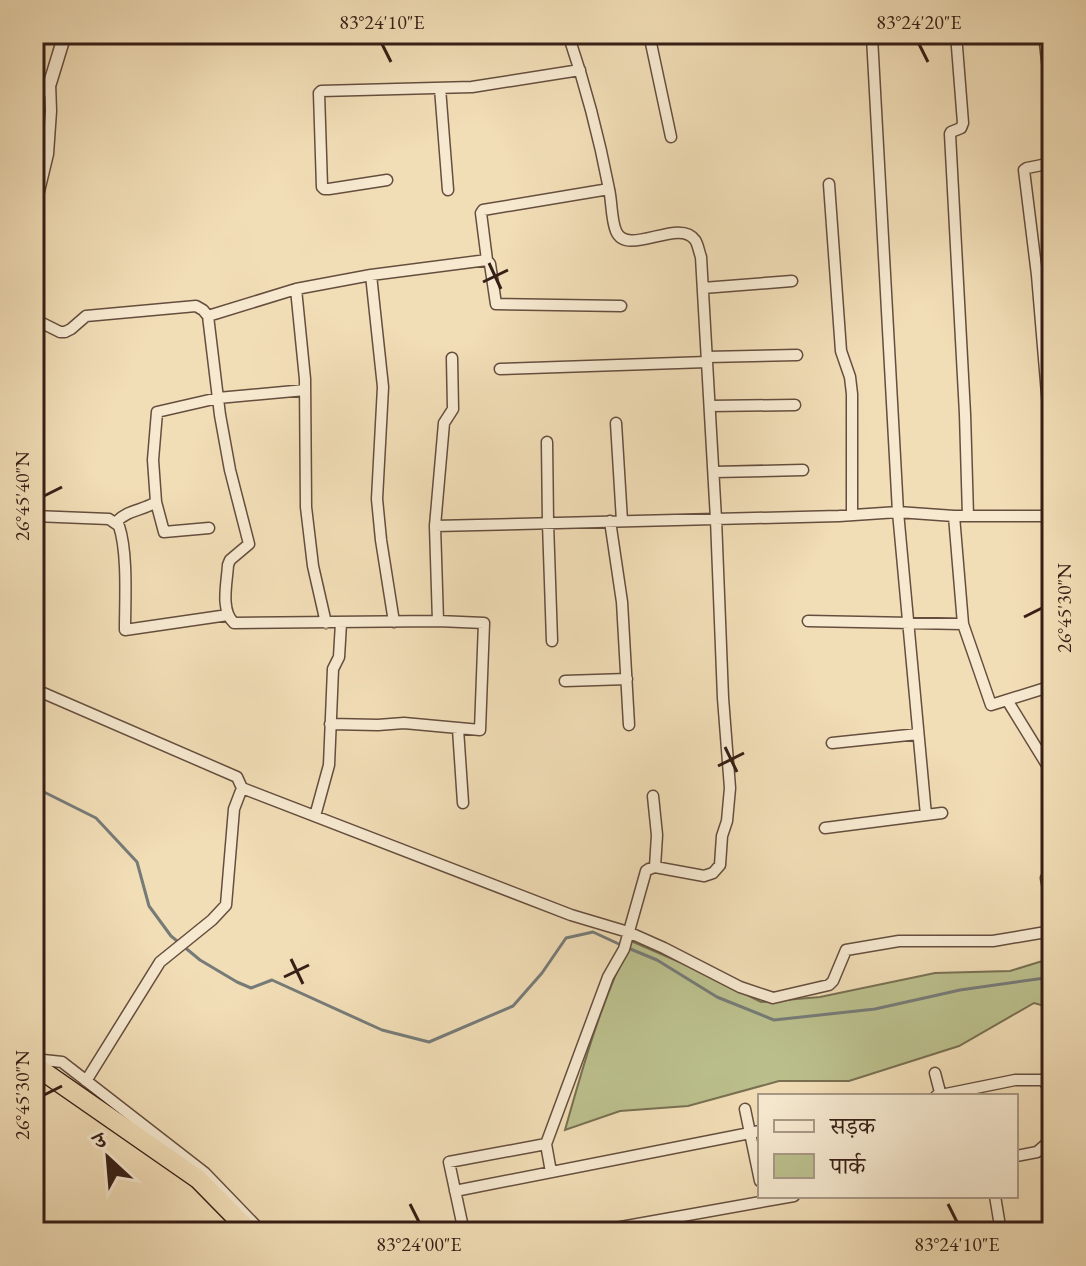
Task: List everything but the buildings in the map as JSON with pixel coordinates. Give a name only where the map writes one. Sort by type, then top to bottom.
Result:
[{"type":"highway","points":[[37,1065],[198,1179],[250,1232]]},
{"type":"street","points":[[34,212],[48,154],[50,83],[65,34]]},
{"type":"street","points":[[551,1172],[546,1144],[608,977],[624,949],[646,871],[655,867],[704,876],[713,873],[720,865],[730,788],[701,257],[696,240],[689,234],[678,232],[631,241],[616,233],[609,189],[568,34]]},
{"type":"street","points":[[649,34],[671,137]]},
{"type":"street","points":[[956,34],[963,123],[961,128],[950,134],[968,516]]},
{"type":"street","points":[[1044,34],[1052,105]]},
{"type":"street","points":[[872,37],[898,512],[926,815]]},
{"type":"street","points":[[387,180],[329,189],[322,187],[319,93],[323,90],[472,87],[580,70]]},
{"type":"street","points":[[34,99],[50,83]]},
{"type":"street","points":[[440,88],[448,190]]},
{"type":"street","points":[[1052,163],[1024,170],[1037,275],[1052,454]]},
{"type":"street","points":[[829,184],[841,351],[852,394],[852,515]]},
{"type":"street","points":[[609,189],[483,210],[481,213],[496,304],[621,306]]},
{"type":"street","points":[[208,316],[296,289],[371,275],[487,260]]},
{"type":"street","points":[[371,275],[383,387],[377,499],[394,622]]},
{"type":"street","points":[[703,288],[792,281]]},
{"type":"street","points":[[296,289],[305,390],[306,507],[313,566],[326,623]]},
{"type":"street","points":[[34,319],[65,332],[86,316],[196,306],[208,316],[230,470],[249,544],[228,565],[226,611],[234,623],[484,623],[482,728],[478,731],[404,723],[330,724]]},
{"type":"street","points":[[500,369],[797,355]]},
{"type":"street","points":[[438,621],[435,526],[444,423],[453,409],[452,358]]},
{"type":"street","points":[[209,528],[164,532],[156,502],[153,460],[157,412],[218,398],[305,390]]},
{"type":"street","points":[[710,406],[795,405]]},
{"type":"street","points":[[616,423],[616,521],[629,725]]},
{"type":"street","points":[[547,442],[552,641]]},
{"type":"street","points":[[714,472],[803,470]]},
{"type":"street","points":[[116,522],[129,512],[156,502]]},
{"type":"street","points":[[435,526],[898,512],[954,516],[1052,516]]},
{"type":"street","points":[[34,516],[109,519],[116,522],[121,530],[125,630],[228,615]]},
{"type":"street","points":[[954,516],[963,624],[990,703],[993,705],[1052,686]]},
{"type":"street","points":[[808,621],[963,624]]},
{"type":"street","points":[[315,816],[329,765],[333,669],[339,657],[341,623]]},
{"type":"street","points":[[565,681],[627,679]]},
{"type":"street","points":[[34,689],[237,777],[242,788],[664,948],[740,987],[773,998],[829,985],[848,950],[899,941],[993,941],[1052,931]]},
{"type":"street","points":[[1007,700],[1047,765],[1052,783]]},
{"type":"street","points":[[458,729],[463,803]]},
{"type":"street","points":[[832,743],[918,734]]},
{"type":"street","points":[[86,1081],[160,962],[226,905],[234,809],[242,788]]},
{"type":"street","points":[[653,796],[657,835],[655,867]]},
{"type":"street","points":[[825,828],[942,813]]},
{"type":"street","points":[[1052,872],[1046,878],[1052,911]]},
{"type":"street","points":[[37,1065],[62,1062],[205,1173],[261,1232]]},
{"type":"street","points":[[935,1073],[939,1094]]},
{"type":"street","points":[[948,1094],[1015,1080],[1043,1080],[1052,1092]]},
{"type":"street","points":[[745,1109],[755,1132],[758,1161]]},
{"type":"street","points":[[455,1191],[755,1132]]},
{"type":"street","points":[[1018,1156],[1037,1152],[1052,1139]]},
{"type":"street","points":[[464,1232],[449,1162],[546,1144]]},
{"type":"street","points":[[995,1198],[1001,1232]]},
{"type":"street","points":[[593,1232],[764,1199]]},
{"type":"green space","points":[[631,941],[761,1002],[820,997],[935,973],[1010,971],[1052,958],[1052,1008],[1034,1003],[959,1046],[849,1081],[779,1081],[688,1106],[620,1111],[565,1130],[602,1011]]},
{"type":"waterway","points":[[34,787],[96,818],[137,862],[149,906],[171,936],[200,960],[251,988],[272,980],[382,1030],[429,1042],[513,1006],[542,973],[566,938],[593,932],[621,945]]},
{"type":"waterway","points":[[628,948],[657,960],[717,997],[774,1020],[875,1009],[960,990],[1052,977]]}]
